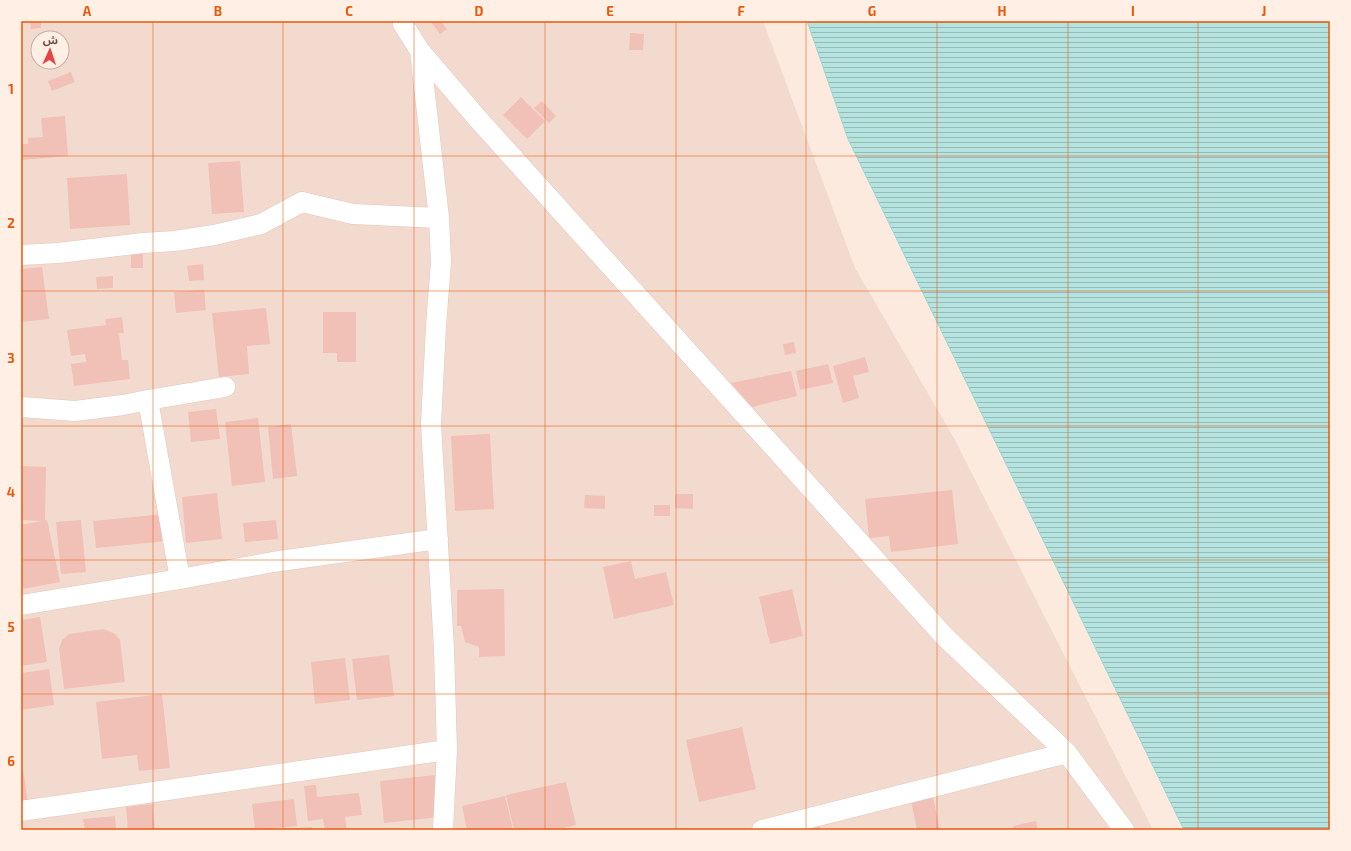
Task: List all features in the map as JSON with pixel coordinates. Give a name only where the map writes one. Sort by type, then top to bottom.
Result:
[{"type":"street","points":[[403,21],[420,51],[478,119],[944,636],[1067,753],[1124,830]]},
{"type":"street","points":[[420,51],[439,218],[441,262],[431,424],[444,649],[447,750],[443,830]]},
{"type":"street","points":[[21,255],[58,253],[214,235],[261,224],[302,202],[353,214],[439,218]]},
{"type":"street","points":[[21,407],[75,411],[123,405],[225,387]]},
{"type":"street","points":[[148,400],[180,579]]},
{"type":"street","points":[[21,605],[273,562],[438,539]]},
{"type":"street","points":[[21,811],[447,750]]},
{"type":"street","points":[[762,830],[1067,753]]},
{"type":"shaded area","points":[[21,21],[763,21],[855,268],[954,438],[1153,830],[21,830]]},
{"type":"water","points":[[807,21],[1330,21],[1330,830],[1184,830],[848,139]]},
{"type":"building","points":[[30,21],[41,21],[41,28],[31,29]]},
{"type":"building","points":[[430,21],[441,21],[447,29],[440,34]]},
{"type":"building","points":[[630,33],[644,34],[643,50],[629,50]]},
{"type":"building","points":[[71,72],[75,82],[52,91],[48,81]]},
{"type":"building","points":[[521,97],[545,121],[527,139],[503,115]]},
{"type":"building","points":[[542,101],[556,116],[549,123],[534,108]]},
{"type":"building","points":[[65,116],[68,156],[21,160],[21,144],[28,144],[28,138],[43,137],[41,118]]},
{"type":"building","points":[[240,161],[244,212],[212,214],[208,163]]},
{"type":"building","points":[[127,174],[130,225],[70,229],[67,178]]},
{"type":"building","points":[[131,250],[143,250],[143,268],[131,268]]},
{"type":"building","points":[[203,264],[204,280],[189,281],[187,266]]},
{"type":"building","points":[[42,267],[49,319],[21,322],[21,284],[23,284],[22,269]]},
{"type":"building","points":[[113,276],[113,288],[97,289],[96,277]]},
{"type":"building","points":[[204,290],[206,310],[176,313],[174,292]]},
{"type":"building","points":[[266,308],[270,344],[247,346],[249,374],[219,377],[212,313]]},
{"type":"building","points":[[323,312],[356,312],[356,362],[337,362],[337,353],[323,353]]},
{"type":"building","points":[[122,317],[124,333],[119,333],[122,360],[128,360],[130,379],[74,386],[71,364],[86,362],[85,354],[71,356],[67,330],[106,325],[105,319]]},
{"type":"building","points":[[794,342],[796,353],[785,355],[783,344]]},
{"type":"building","points":[[865,357],[869,372],[853,376],[859,398],[843,403],[833,366]]},
{"type":"building","points":[[828,364],[833,383],[800,390],[796,371]]},
{"type":"building","points":[[791,371],[797,396],[752,407],[731,383]]},
{"type":"building","points":[[216,409],[220,439],[191,442],[188,412]]},
{"type":"building","points":[[258,418],[265,482],[232,486],[225,422]]},
{"type":"building","points":[[291,424],[297,476],[273,479],[268,427]]},
{"type":"building","points":[[490,434],[494,509],[455,511],[451,436]]},
{"type":"building","points":[[21,466],[46,467],[45,521],[21,520]]},
{"type":"building","points":[[952,490],[958,544],[891,552],[889,536],[869,538],[865,499]]},
{"type":"building","points":[[217,493],[222,539],[186,543],[182,497]]},
{"type":"building","points":[[675,494],[693,494],[693,509],[675,508]]},
{"type":"building","points":[[585,495],[605,496],[605,509],[584,508]]},
{"type":"building","points":[[654,505],[670,505],[670,516],[654,516]]},
{"type":"building","points":[[164,514],[167,541],[96,548],[93,521]]},
{"type":"building","points":[[47,520],[60,582],[23,589],[21,579],[21,525]]},
{"type":"building","points":[[81,520],[86,572],[61,574],[56,522]]},
{"type":"building","points":[[276,520],[278,539],[245,542],[243,523]]},
{"type":"building","points":[[631,561],[635,579],[666,572],[674,605],[614,619],[603,567]]},
{"type":"building","points":[[504,589],[505,656],[479,657],[479,647],[465,642],[461,626],[457,626],[457,590]]},
{"type":"building","points":[[792,589],[803,636],[770,644],[759,597]]},
{"type":"building","points":[[40,617],[47,662],[21,666],[21,620]]},
{"type":"building","points":[[104,629],[115,634],[120,640],[125,682],[64,689],[59,649],[62,640],[69,634]]},
{"type":"building","points":[[389,655],[394,696],[357,700],[352,659]]},
{"type":"building","points":[[345,658],[350,700],[315,704],[311,662]]},
{"type":"building","points":[[49,669],[54,705],[21,710],[21,673]]},
{"type":"building","points":[[162,694],[170,768],[139,771],[137,755],[102,759],[96,702]]},
{"type":"building","points":[[742,727],[756,789],[699,802],[686,740]]},
{"type":"building","points":[[21,770],[23,770],[28,803],[21,804]]},
{"type":"building","points":[[435,775],[439,817],[384,823],[380,781]]},
{"type":"building","points":[[566,782],[576,825],[555,830],[514,830],[506,795]]},
{"type":"building","points":[[316,785],[317,797],[359,793],[362,815],[345,817],[347,830],[325,830],[323,819],[308,821],[304,786]]},
{"type":"building","points":[[932,792],[940,830],[917,830],[910,796]]},
{"type":"building","points":[[505,796],[513,830],[467,830],[462,806]]},
{"type":"building","points":[[294,799],[297,826],[255,830],[252,804]]},
{"type":"building","points":[[152,804],[155,830],[128,830],[126,807]]},
{"type":"building","points":[[115,816],[116,830],[85,830],[83,819]]},
{"type":"building","points":[[1036,821],[1038,830],[1014,830],[1013,826]]},
{"type":"building","points":[[820,825],[821,830],[801,830]]},
{"type":"building","points":[[312,827],[312,830],[284,830],[284,829]]}]
